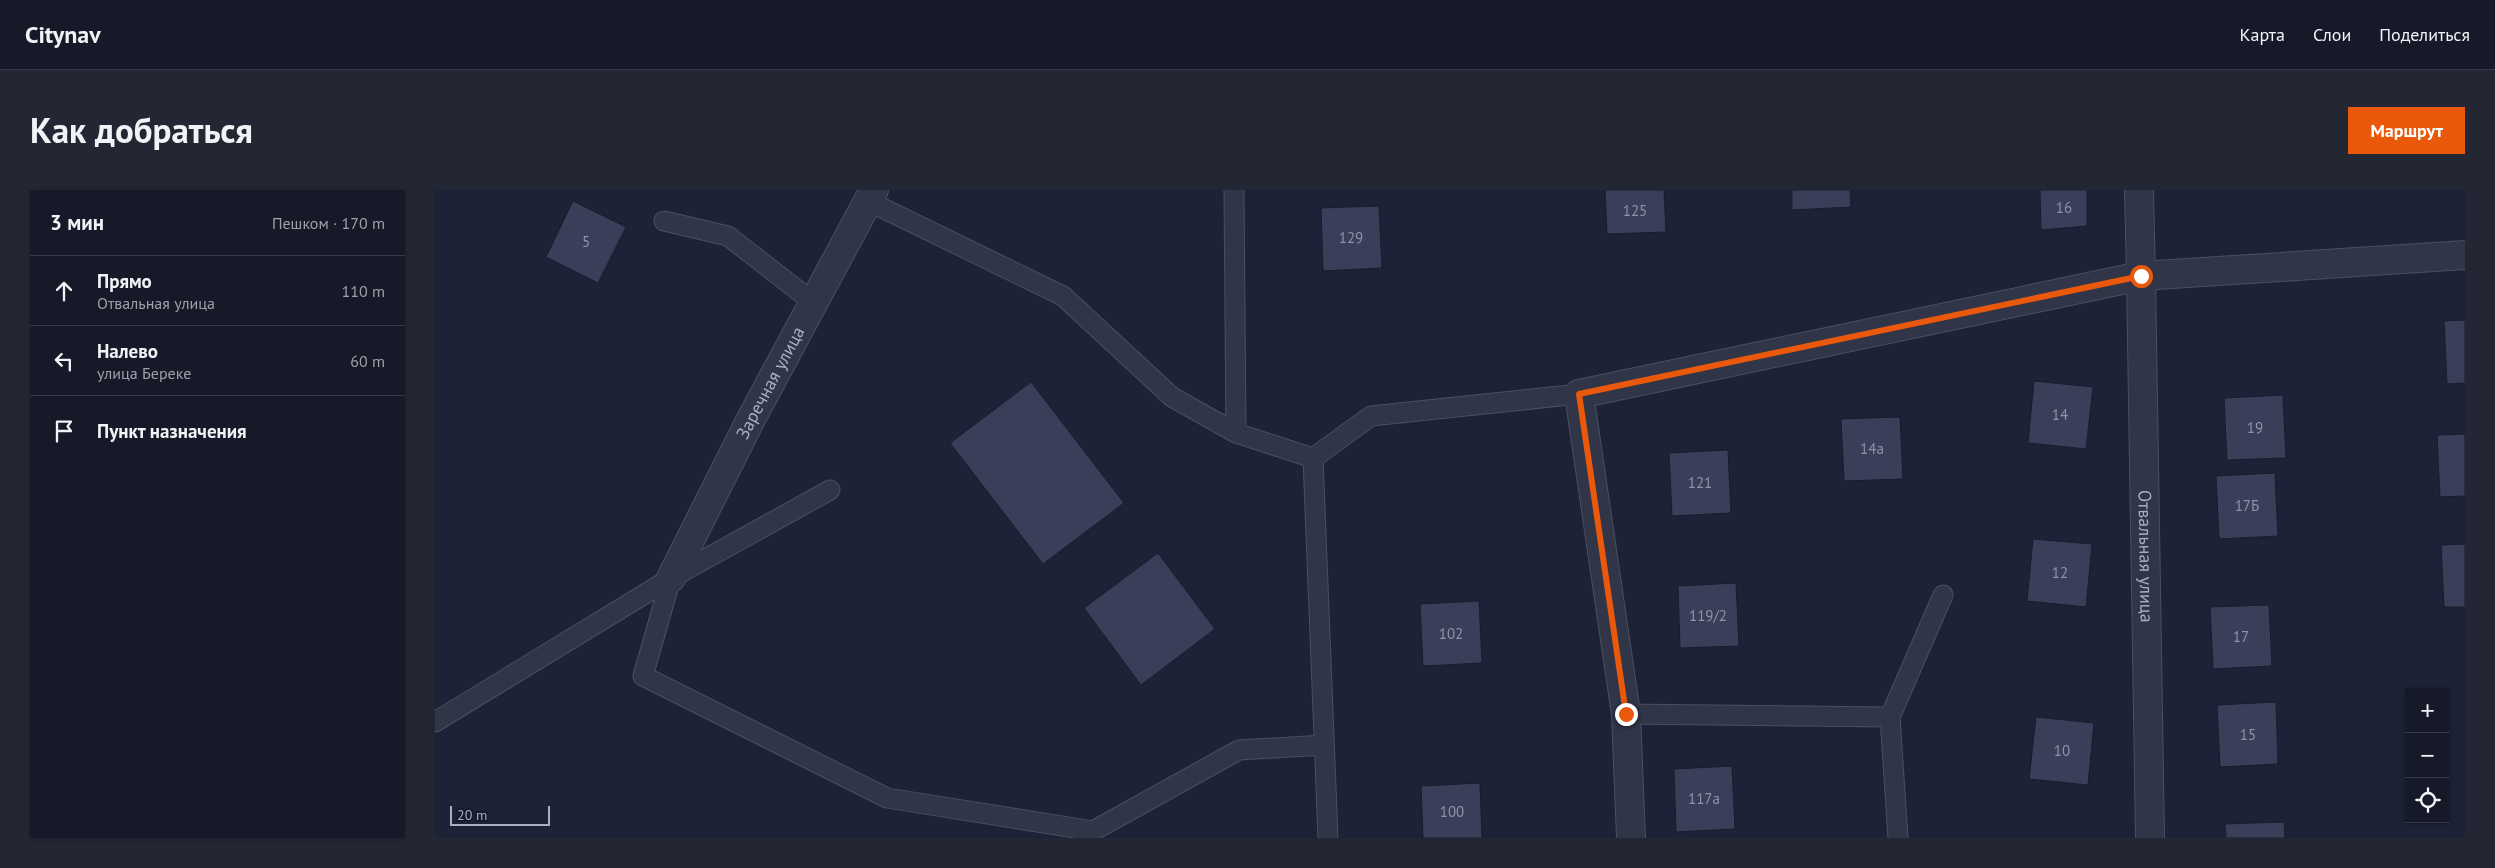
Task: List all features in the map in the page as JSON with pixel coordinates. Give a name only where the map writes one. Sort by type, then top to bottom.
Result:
[{"type":"street","name":"Отвальная улица","points":[[2139,190],[2150,838]]},
{"type":"street","name":"Заречная улица","points":[[671,578],[751,419],[871,195]]},
{"type":"street","points":[[1631,838],[1626,714],[1579,394],[2141,276],[2465,255]]},
{"type":"lane","points":[[1234,190],[1236,433]]},
{"type":"lane","points":[[871,195],[1063,296],[1172,398],[1236,433],[1313,458]]},
{"type":"lane","points":[[664,222],[727,236],[814,303]]},
{"type":"lane","points":[[1313,458],[1371,416],[1579,394]]},
{"type":"lane","points":[[1313,458],[1328,838]]},
{"type":"lane","points":[[435,722],[671,578],[830,490]]},
{"type":"lane","points":[[671,578],[643,676],[887,798],[1093,831],[1239,750],[1324,745]]},
{"type":"lane","points":[[1898,838],[1890,717],[1943,595]]},
{"type":"lane","points":[[1626,714],[1890,717]]},
{"type":"building","points":[[1605,190],[1664,190],[1666,232],[1607,234]]},
{"type":"building","points":[[1792,190],[1850,190],[1851,207],[1792,210]]},
{"type":"building","points":[[2040,190],[2087,190],[2087,226],[2041,230]]},
{"type":"building","points":[[573,201],[626,227],[598,283],[546,257]]},
{"type":"building","points":[[1379,206],[1382,268],[1323,271],[1321,208]]},
{"type":"building","points":[[2465,320],[2465,383],[2447,384],[2444,321]]},
{"type":"building","points":[[2034,381],[2093,387],[2086,449],[2028,443]]},
{"type":"building","points":[[1031,382],[1124,503],[1043,564],[950,443]]},
{"type":"building","points":[[2283,395],[2286,458],[2227,460],[2224,398]]},
{"type":"building","points":[[1900,417],[1903,479],[1844,481],[1841,419]]},
{"type":"building","points":[[2465,434],[2465,496],[2440,497],[2437,435]]},
{"type":"building","points":[[1728,450],[1731,513],[1672,516],[1669,453]]},
{"type":"building","points":[[2275,473],[2278,536],[2219,539],[2216,476]]},
{"type":"building","points":[[2033,539],[2092,544],[2086,607],[2027,601]]},
{"type":"building","points":[[2465,544],[2465,607],[2444,607],[2441,545]]},
{"type":"building","points":[[1158,553],[1215,629],[1141,685],[1084,608]]},
{"type":"building","points":[[1736,583],[1739,646],[1680,648],[1678,586]]},
{"type":"building","points":[[1479,601],[1482,663],[1423,666],[1420,604]]},
{"type":"building","points":[[2269,605],[2272,666],[2213,669],[2210,607]]},
{"type":"building","points":[[2276,702],[2278,764],[2220,767],[2217,705]]},
{"type":"building","points":[[2036,717],[2094,723],[2088,785],[2029,779]]},
{"type":"building","points":[[1732,766],[1735,829],[1676,832],[1674,769]]},
{"type":"building","points":[[1480,783],[1482,838],[1423,838],[1421,786]]},
{"type":"building","points":[[2284,822],[2285,838],[2226,838],[2225,824]]},
{"type":"route","points":[[1626,714],[1579,394],[2141,276]]}]
